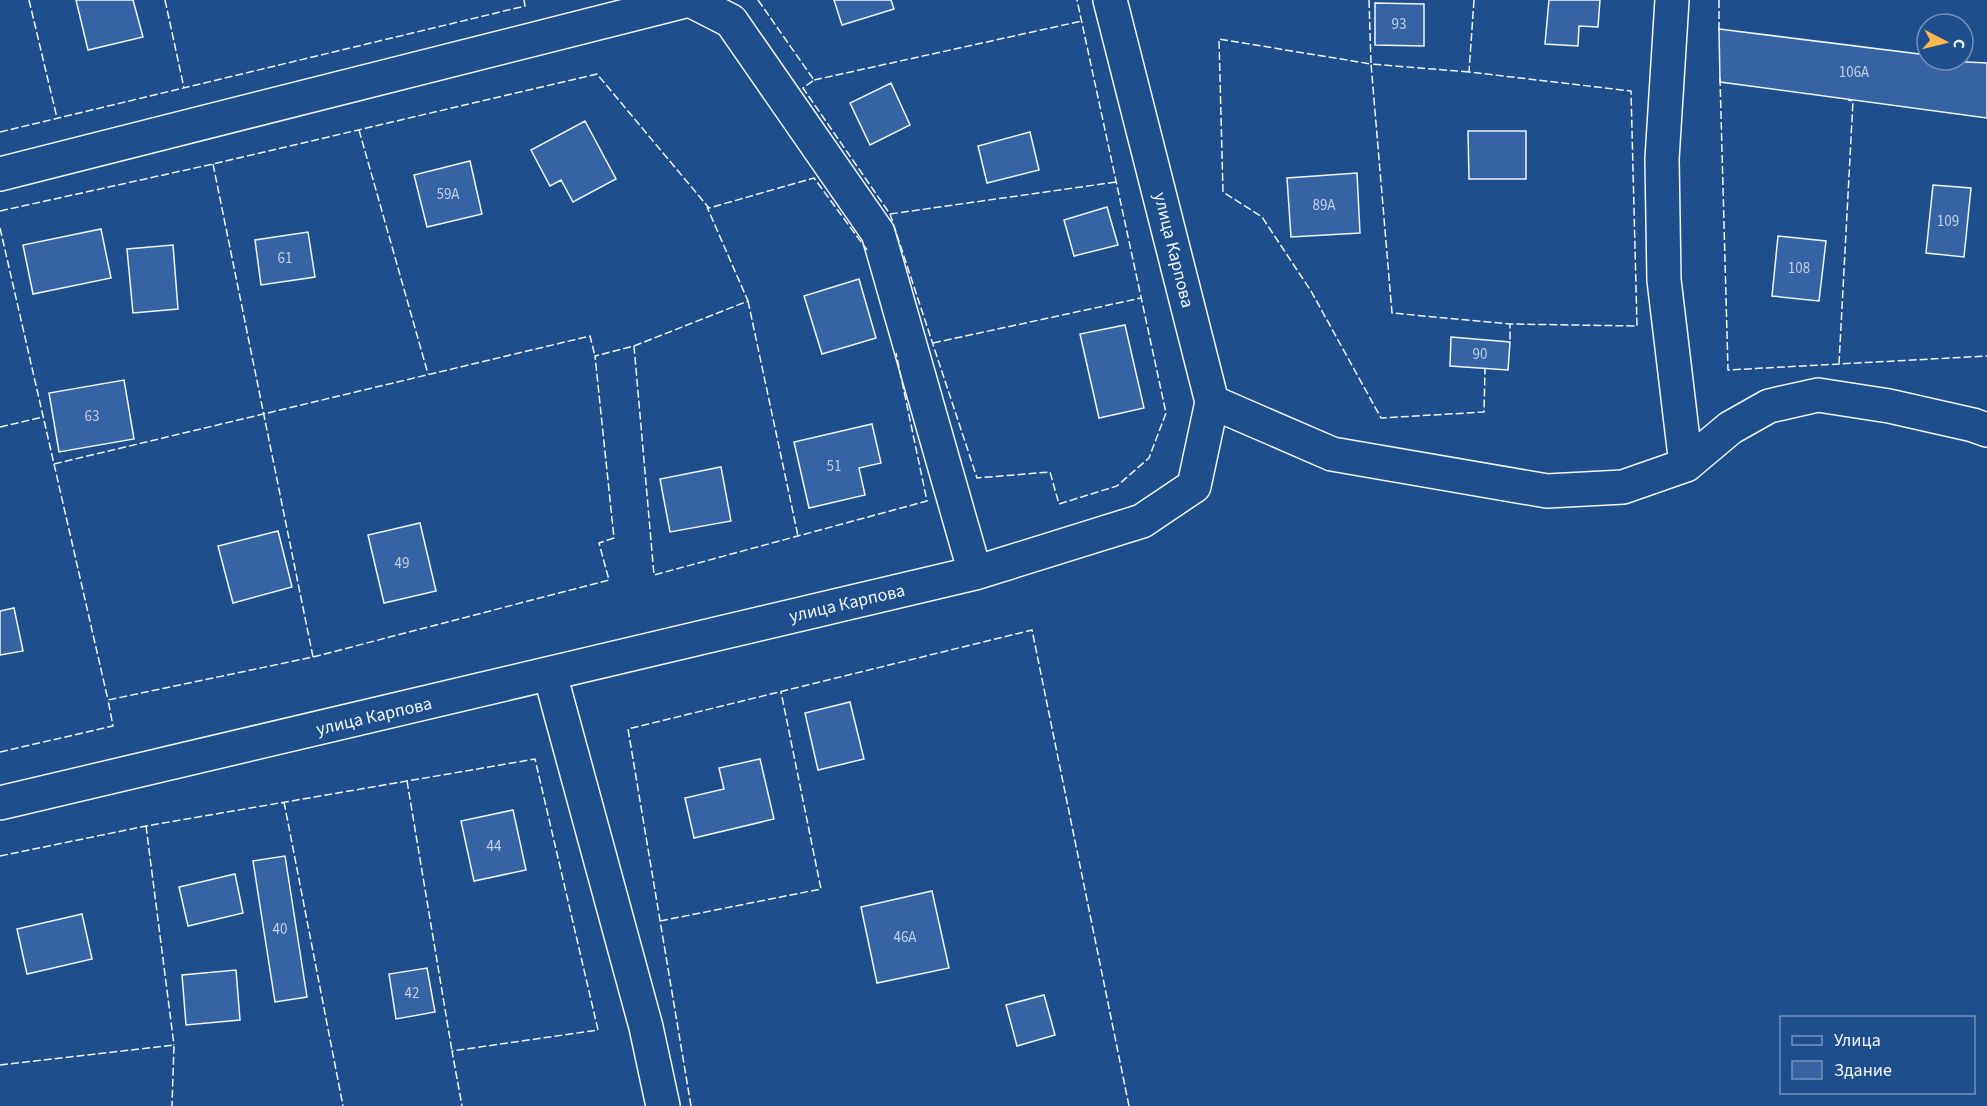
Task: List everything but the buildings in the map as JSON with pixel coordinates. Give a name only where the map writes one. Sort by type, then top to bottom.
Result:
[{"type":"street","points":[[0,174],[689,0],[731,21],[878,233],[975,573]]},
{"type":"street","name":"улица Карпова","points":[[0,803],[975,573],[1142,521],[1194,486],[1212,402],[1110,0]]},
{"type":"street","points":[[1672,0],[1662,159],[1664,280],[1686,465]]},
{"type":"street","points":[[1212,402],[1332,454],[1547,491],[1623,487],[1686,465],[1730,428],[1769,406],[1818,395],[1889,406],[1987,430]]},
{"type":"street","points":[[550,674],[646,1027],[663,1106]]},
{"type":"fence","points":[[29,0],[57,118]]},
{"type":"fence","points":[[165,0],[184,88]]},
{"type":"fence","points":[[0,132],[525,6],[524,0]]},
{"type":"fence","points":[[758,0],[814,80],[803,88],[890,214],[977,478],[1050,472],[1059,504],[1117,486],[1149,458],[1166,413],[1077,0]]},
{"type":"fence","points":[[1369,0],[1371,64],[1219,39],[1223,192],[1262,217],[1311,291],[1381,418],[1484,412],[1485,369]]},
{"type":"fence","points":[[1474,0],[1469,72],[1631,91],[1637,326],[1510,324],[1510,342]]},
{"type":"fence","points":[[1719,0],[1719,33]]},
{"type":"fence","points":[[814,80],[1082,21]]},
{"type":"fence","points":[[1469,72],[1371,64],[1392,313],[1510,324]]},
{"type":"fence","points":[[0,211],[213,164],[597,74],[709,208],[814,178],[867,250]]},
{"type":"fence","points":[[1720,78],[1728,370],[1987,356]]},
{"type":"fence","points":[[1839,364],[1853,101],[1848,100]]},
{"type":"fence","points":[[359,130],[428,374]]},
{"type":"fence","points":[[213,164],[313,657]]},
{"type":"fence","points":[[890,214],[1116,182]]},
{"type":"fence","points":[[634,346],[748,301],[707,207]]},
{"type":"fence","points":[[0,228],[108,700]]},
{"type":"fence","points":[[933,343],[1141,298]]},
{"type":"fence","points":[[748,301],[798,536]]},
{"type":"fence","points":[[54,464],[590,336],[595,356]]},
{"type":"fence","points":[[0,752],[113,726],[108,700],[313,657],[609,580],[599,543],[614,538],[595,356],[634,346],[654,575],[927,501],[896,353]]},
{"type":"fence","points":[[0,427],[43,417]]},
{"type":"fence","points":[[691,1106],[628,729],[1032,630],[1129,1106]]},
{"type":"fence","points":[[660,921],[821,889],[781,692]]},
{"type":"fence","points":[[0,856],[146,826],[535,759],[598,1030],[452,1051],[462,1106]]},
{"type":"fence","points":[[407,781],[452,1051]]},
{"type":"fence","points":[[284,802],[343,1106]]},
{"type":"fence","points":[[146,826],[174,1045]]},
{"type":"fence","points":[[0,1065],[174,1045],[172,1106]]}]
